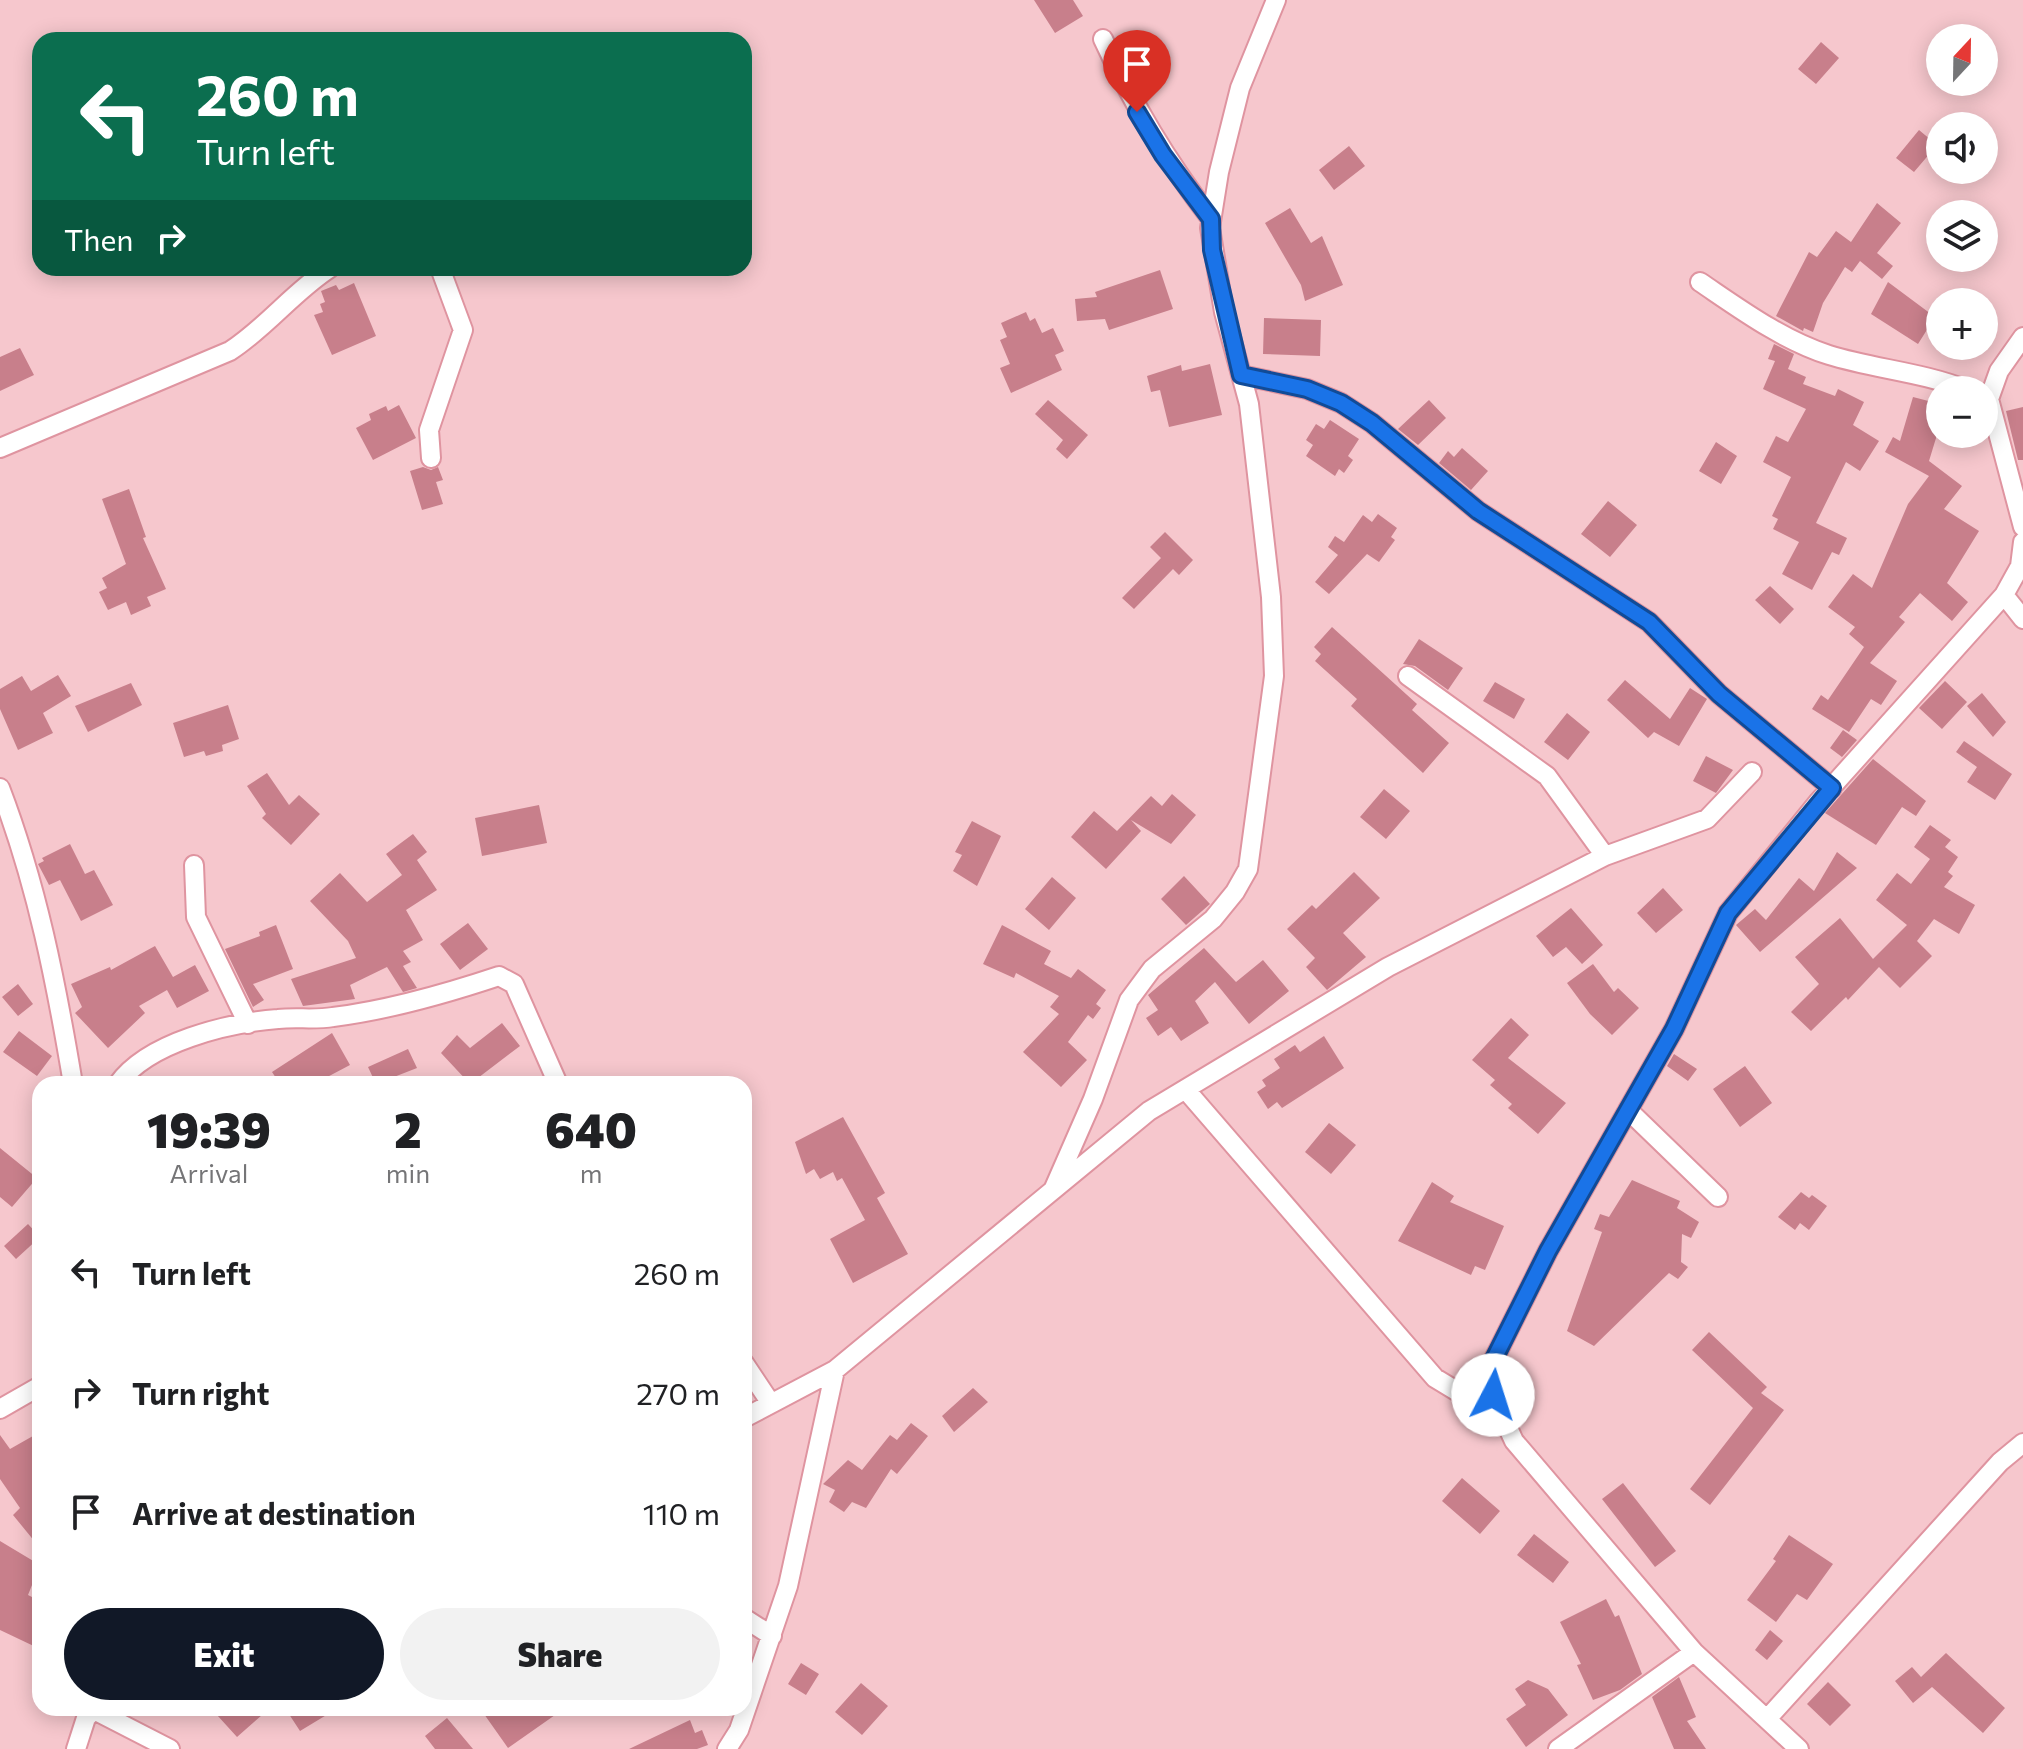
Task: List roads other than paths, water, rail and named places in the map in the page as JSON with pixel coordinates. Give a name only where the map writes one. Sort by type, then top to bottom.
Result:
[{"type":"street","points":[[1052,1191],[1093,1099],[1129,1000],[1152,969],[1213,919],[1235,892],[1248,869],[1274,676],[1271,597],[1249,404],[1212,250],[1211,219],[1240,88],[1276,0]]},
{"type":"street","points":[[1103,39],[1144,123],[1211,219]]},
{"type":"street","points":[[0,448],[230,351],[255,335],[286,303],[320,276]]},
{"type":"street","points":[[431,458],[429,430],[463,330],[443,276]]},
{"type":"street","points":[[1700,282],[1765,326],[1827,355],[1926,377]]},
{"type":"street","points":[[1997,376],[2023,337]]},
{"type":"street","points":[[1241,375],[1307,389],[1341,403],[1372,423],[1478,511],[1649,622],[1719,694],[1832,788]]},
{"type":"street","points":[[1998,437],[2023,527]]},
{"type":"street","points":[[1799,1749],[1694,1652],[1514,1441],[1493,1395],[1491,1365],[1548,1251],[1674,1029],[1728,913],[1927,676],[2004,595],[2020,566],[2023,542]]},
{"type":"street","points":[[2004,595],[2023,619]]},
{"type":"street","points":[[1408,676],[1547,776],[1605,856]]},
{"type":"street","points":[[752,1413],[835,1370],[1149,1111],[1388,967],[1605,856],[1707,819],[1752,772]]},
{"type":"street","points":[[0,788],[26,858],[52,957],[72,1076]]},
{"type":"street","points":[[194,865],[196,917],[248,1024]]},
{"type":"street","points":[[126,1076],[149,1054],[224,1028],[278,1019],[331,1018],[392,1007],[499,976],[514,984],[554,1076]]},
{"type":"street","points":[[1186,1090],[1435,1378],[1501,1418]]},
{"type":"street","points":[[1628,1110],[1718,1197]]},
{"type":"street","points":[[752,1693],[788,1586],[835,1370]]},
{"type":"street","points":[[752,1375],[770,1402]]},
{"type":"street","points":[[0,1409],[32,1391]]},
{"type":"street","points":[[1767,1719],[2000,1462],[2023,1443]]},
{"type":"street","points":[[752,1623],[772,1636]]},
{"type":"street","points":[[1558,1749],[1694,1652]]},
{"type":"street","points":[[76,1749],[88,1716]]},
{"type":"street","points":[[106,1716],[170,1749]]},
{"type":"street","points":[[727,1749],[744,1716]]}]
